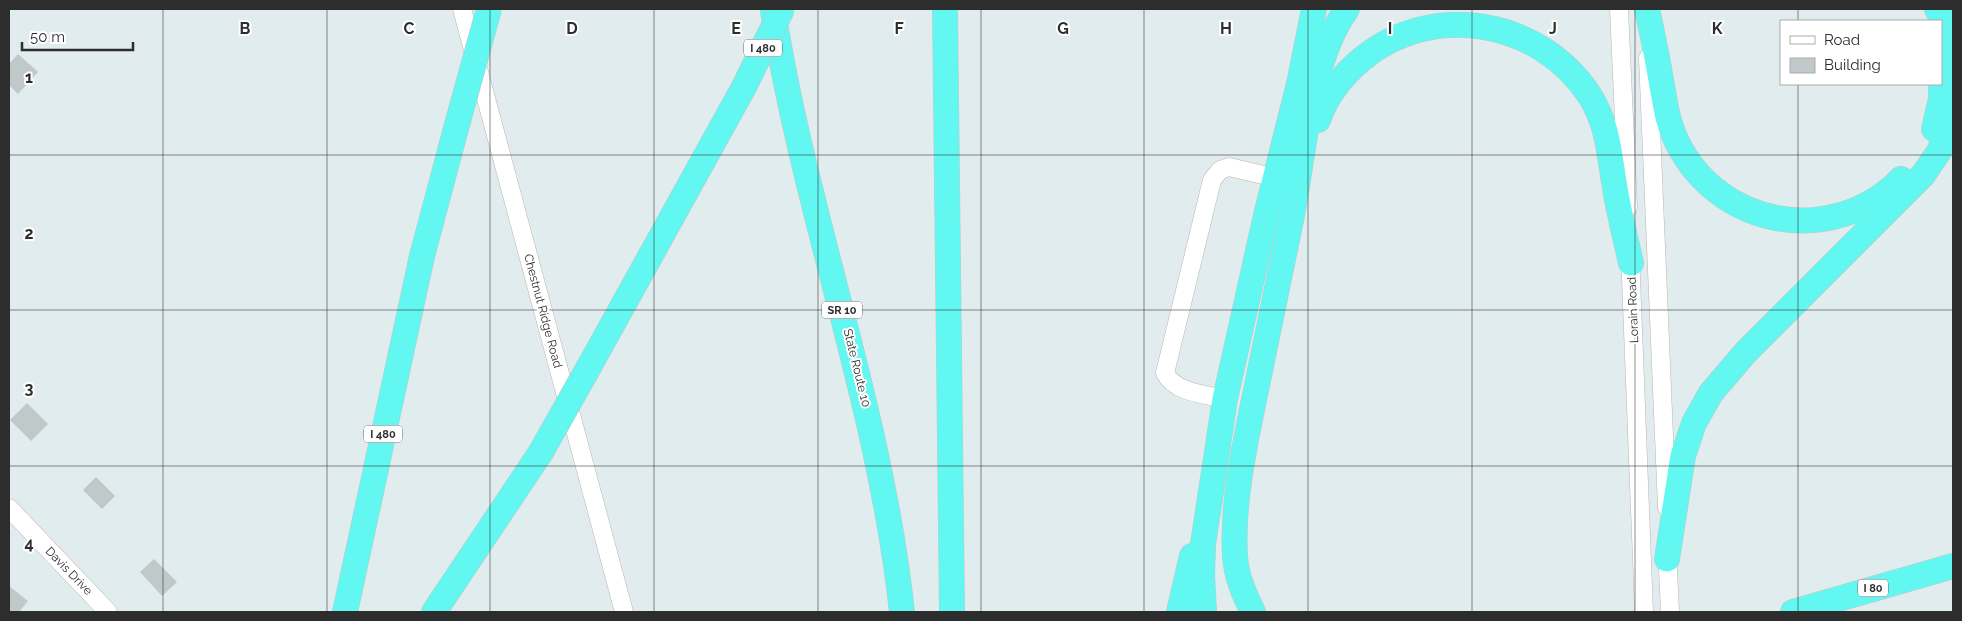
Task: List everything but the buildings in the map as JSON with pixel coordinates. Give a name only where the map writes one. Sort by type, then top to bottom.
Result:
[{"type":"highway","name":"I 480","points":[[345,612],[422,256],[488,9]]},
{"type":"highway","name":"State Route 10","points":[[773,9],[808,178],[877,455],[892,535],[902,612]]},
{"type":"highway","name":"I 480","points":[[434,612],[541,452],[744,87],[782,9]]},
{"type":"highway","points":[[945,9],[952,612]]},
{"type":"highway","points":[[1179,612],[1212,473],[1225,399],[1299,84],[1314,9]]},
{"type":"highway","points":[[1299,84],[1319,29],[1329,9]]},
{"type":"highway","points":[[1253,612],[1240,585],[1235,556],[1236,522],[1243,452],[1311,109],[1319,75],[1332,38],[1347,9]]},
{"type":"highway","points":[[1646,9],[1667,115],[1673,134],[1684,154],[1704,180],[1727,198],[1757,213],[1780,219],[1806,221],[1842,216],[1871,203],[1896,184],[1918,159],[1934,130],[1941,99],[1941,85]]},
{"type":"highway","points":[[1922,9],[1928,20]]},
{"type":"highway","points":[[1937,9],[1946,27],[1953,55]]},
{"type":"highway","points":[[1300,172],[1326,101],[1340,81],[1367,55],[1404,34],[1432,26],[1461,24],[1494,28],[1529,41],[1553,56],[1574,74],[1596,107],[1609,142],[1614,182],[1631,263]]},
{"type":"highway","points":[[1668,559],[1683,456],[1694,423],[1711,394],[1746,352],[1923,175],[1940,150],[1953,109]]},
{"type":"highway","points":[[1215,612],[1212,578],[1215,541],[1219,521],[1243,452]]},
{"type":"highway","points":[[1204,612],[1202,561],[1212,473]]},
{"type":"highway","name":"I 80","points":[[1793,612],[1953,566]]},
{"type":"street","name":"Chestnut Ridge Road","points":[[462,9],[624,612]]},
{"type":"street","name":"Lorain Road","points":[[1619,9],[1644,612]]},
{"type":"street","name":"Lorain Road","points":[[1646,9],[1667,497],[1670,612]]},
{"type":"street","points":[[1225,399],[1180,388],[1168,379],[1165,373],[1174,330],[1212,180],[1220,170],[1229,167],[1276,178]]},
{"type":"street","points":[[1640,499],[1667,497]]},
{"type":"street","name":"Davis Drive","points":[[10,511],[108,612]]}]
